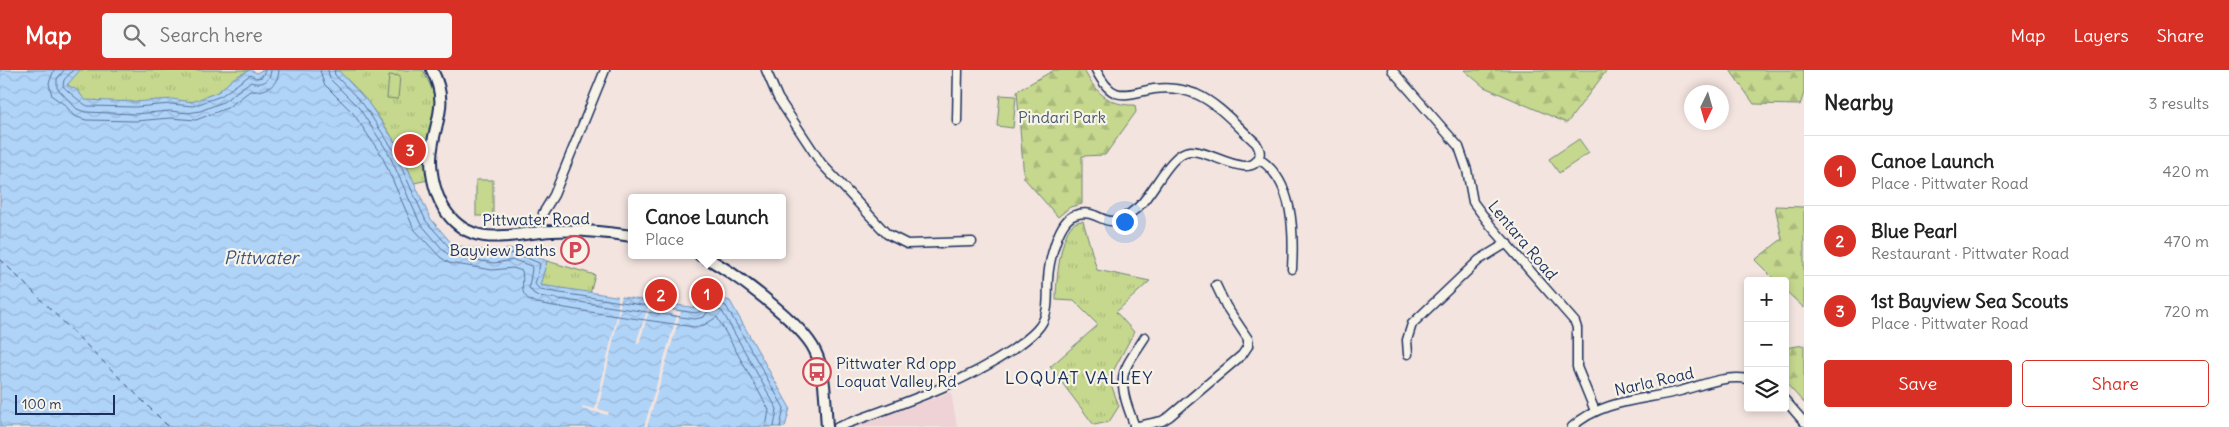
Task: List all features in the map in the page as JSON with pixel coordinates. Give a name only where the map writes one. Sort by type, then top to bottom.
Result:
[{"type":"main road","name":"Pittwater Road","points":[[432,70],[438,85],[441,103],[431,156],[433,181],[444,209],[462,229],[474,235],[490,237],[564,230],[628,236]]},
{"type":"main road","points":[[708,259],[738,278],[806,336],[819,361],[827,427]]},
{"type":"street","points":[[543,213],[554,195],[605,70]]},
{"type":"street","points":[[766,70],[778,98],[821,163],[887,234],[907,244],[972,242]]},
{"type":"street","points":[[957,121],[958,70]]},
{"type":"street","points":[[838,427],[964,379],[1029,338],[1045,318],[1050,268],[1060,229],[1071,216],[1088,214],[1110,222],[1121,220],[1143,203],[1177,156],[1187,151],[1202,152],[1246,167],[1254,164],[1259,158],[1260,152],[1256,143],[1210,102],[1181,90],[1164,88],[1136,94],[1118,93],[1109,89],[1101,80],[1096,70]]},
{"type":"street","name":"Lentara Road","points":[[1392,70],[1459,147],[1467,170],[1473,202],[1491,226],[1575,322],[1577,328],[1577,367],[1595,411]]},
{"type":"street","points":[[1259,158],[1276,175],[1289,204],[1293,245],[1292,269]]},
{"type":"street","points":[[1408,354],[1407,340],[1412,324],[1479,260],[1507,243]]},
{"type":"street","points":[[1145,337],[1122,379],[1134,427],[1165,424],[1170,416],[1242,355],[1248,346],[1248,338],[1226,306],[1216,285]]},
{"type":"street","name":"Narla Road","points":[[1572,427],[1595,411],[1621,402],[1679,391],[1724,378],[1744,379]]},
{"type":"street","points":[[1789,405],[1804,422]]},
{"type":"shaded area","points":[[951,392],[957,427],[855,427]]},
{"type":"green space","points":[[27,70],[250,70],[234,78],[218,92],[192,102],[165,100],[87,106],[79,92],[68,86],[68,83]]},
{"type":"green space","points":[[334,70],[423,70],[433,91],[435,104],[426,147],[428,180],[414,183],[398,147],[387,129],[350,82]]},
{"type":"green space","name":"Pindari Park","points":[[1054,70],[1084,70],[1093,85],[1104,96],[1118,103],[1135,105],[1136,112],[1105,155],[1082,156],[1082,204],[1070,207],[1058,217],[1024,178],[1017,91]]},
{"type":"green space","points":[[1464,70],[1607,70],[1567,123],[1484,87]]},
{"type":"green space","points":[[1730,70],[1804,70],[1804,93],[1800,105],[1754,104]]},
{"type":"green space","points":[[389,75],[400,76],[398,99],[387,98]]},
{"type":"green space","points":[[1000,95],[1016,96],[1013,128],[997,126]]},
{"type":"green space","points":[[1579,139],[1589,153],[1559,173],[1549,159]]},
{"type":"green space","points":[[476,180],[493,180],[493,216],[476,216]]},
{"type":"green space","points":[[1775,206],[1804,207],[1804,308],[1789,294],[1789,277],[1772,277],[1755,260],[1782,239]]},
{"type":"green space","points":[[1083,221],[1097,270],[1150,281],[1116,312],[1134,332],[1109,379],[1119,406],[1109,422],[1094,425],[1050,367],[1098,325],[1074,301],[1056,300],[1062,247],[1070,228],[1075,223]]},
{"type":"green space","points":[[547,261],[595,275],[590,294],[540,285]]},
{"type":"green space","points":[[1804,345],[1804,403],[1789,386],[1789,347]]},
{"type":"water","name":"Pittwater","points":[[0,70],[80,70],[67,85],[77,90],[85,100],[135,102],[172,99],[192,102],[218,92],[234,78],[250,70],[257,73],[262,70],[339,71],[367,101],[398,146],[430,218],[453,245],[495,252],[515,248],[547,261],[540,285],[697,308],[702,293],[730,301],[790,408],[785,427],[0,427]]},
{"type":"pier","points":[[618,296],[621,296],[620,311],[598,409],[609,412],[608,415],[582,409],[582,406],[595,409],[618,311]]},
{"type":"pier","points":[[660,302],[681,312],[647,427],[644,427],[677,315],[650,308],[639,344],[636,343],[649,304],[667,308]]},
{"type":"ferry route","points":[[0,259],[169,427]]},
{"type":"place","name":"1st Bayview Sea Scouts","points":[[410,150]]},
{"type":"place","name":"Bayview Baths","points":[[575,250]]},
{"type":"place","name":"Canoe Launch","points":[[707,294]]},
{"type":"place","name":"Blue Pearl","points":[[661,295]]},
{"type":"place","name":"Pittwater Rd opp Loquat Valley Rd","points":[[817,372]]},
{"type":"district","name":"LOQUAT VALLEY","points":[[1079,377]]}]
